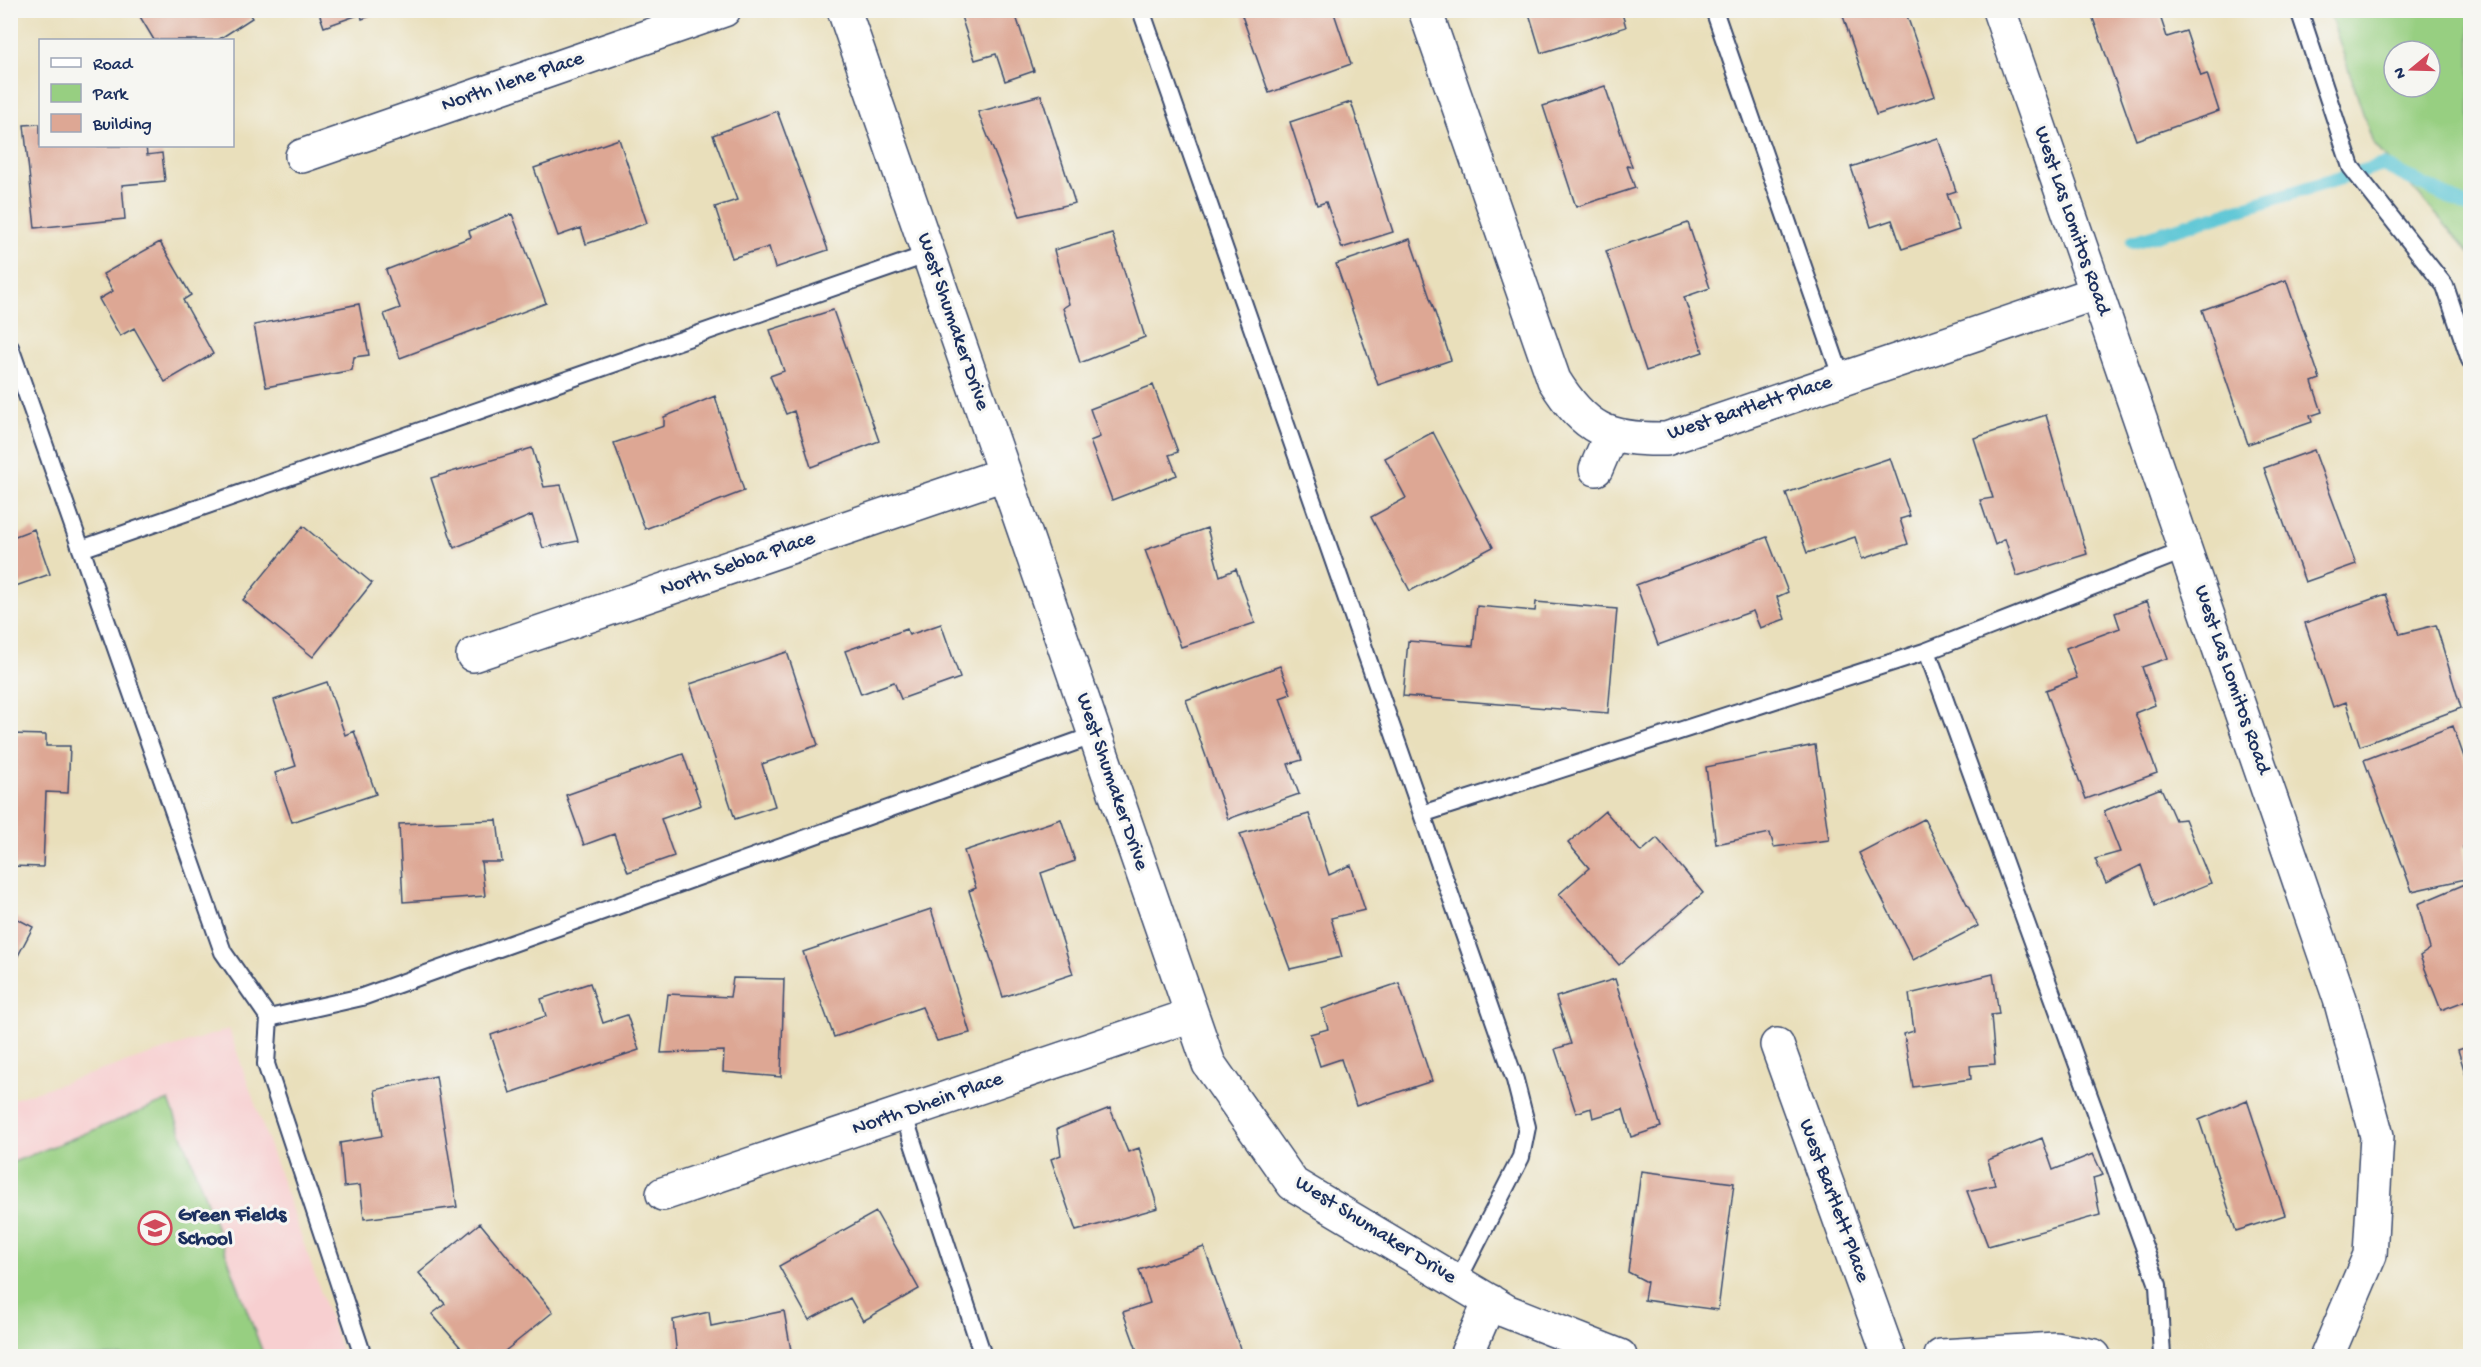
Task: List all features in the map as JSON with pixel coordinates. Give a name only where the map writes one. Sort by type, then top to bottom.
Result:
[{"type":"street","name":"North Ilene Place","points":[[302,156],[724,10]]},
{"type":"street","name":"West Shumaker Drive","points":[[844,10],[1209,1064],[1293,1184],[1506,1311],[1620,1356]]},
{"type":"street","name":"West Bartlett Place","points":[[1425,10],[1554,380],[1571,408],[1598,428],[1622,439],[1666,439],[2096,293]]},
{"type":"street","name":"West Las Lomitos Road","points":[[1999,10],[2340,999],[2377,1136],[2370,1255],[2327,1356]]},
{"type":"street","points":[[1596,469],[1611,434]]},
{"type":"street","name":"North Sebba Place","points":[[472,655],[1004,474]]},
{"type":"street","name":"North Dhein Place","points":[[663,1194],[1192,1015]]},
{"type":"street","name":"West Bartlett Place","points":[[1777,1045],[1889,1356]]},
{"type":"street","points":[[1466,1356],[1490,1302]]},
{"type":"street","points":[[1941,1356],[2056,1348],[2094,1356]]},
{"type":"lane","points":[[1141,10],[1515,1080],[1527,1127],[1521,1157],[1457,1282]]},
{"type":"lane","points":[[1714,10],[1842,379]]},
{"type":"lane","points":[[2299,10],[2351,167],[2445,286],[2470,360]]},
{"type":"lane","points":[[81,549],[929,254]]},
{"type":"lane","points":[[10,347],[223,952],[269,1018],[266,1064],[363,1356]]},
{"type":"lane","points":[[1422,814],[1927,651],[2186,550]]},
{"type":"lane","points":[[1927,651],[2158,1285],[2162,1356]]},
{"type":"lane","points":[[269,1018],[362,997],[1095,735]]},
{"type":"lane","points":[[903,1113],[984,1356]]},
{"type":"shaded area","name":"Green Fields School","points":[[229,1029],[343,1356],[11,1356],[10,1100]]},
{"type":"green space","points":[[2329,11],[2470,11],[2470,253],[2373,143]]},
{"type":"green space","points":[[169,1100],[264,1356],[11,1356],[11,1163]]},
{"type":"building","points":[[136,10],[247,10],[252,18],[220,39],[153,39]]},
{"type":"building","points":[[318,10],[385,11],[362,19],[361,14],[324,27]]},
{"type":"building","points":[[959,10],[1014,10],[1034,71],[1005,81],[996,54],[975,60]]},
{"type":"building","points":[[1240,10],[1333,10],[1351,64],[1269,93]]},
{"type":"building","points":[[1528,10],[1621,10],[1626,27],[1541,53]]},
{"type":"building","points":[[1841,10],[1905,10],[1935,96],[1876,115]]},
{"type":"building","points":[[2090,10],[2158,10],[2167,37],[2186,31],[2201,76],[2207,74],[2219,111],[2136,140]]},
{"type":"building","points":[[1605,86],[1632,167],[1627,166],[1635,188],[1576,207],[1543,106]]},
{"type":"building","points":[[1041,95],[1075,203],[1020,216],[978,112]]},
{"type":"building","points":[[1351,102],[1393,232],[1342,248],[1326,202],[1317,205],[1290,122]]},
{"type":"building","points":[[777,111],[828,250],[775,268],[769,247],[732,258],[715,207],[737,200],[713,135]]},
{"type":"building","points":[[39,124],[39,147],[146,147],[147,155],[162,153],[165,181],[122,185],[125,219],[35,228],[24,125]]},
{"type":"building","points":[[1938,138],[1956,191],[1947,194],[1959,230],[1902,249],[1892,220],[1871,227],[1851,167]]},
{"type":"building","points":[[619,139],[647,223],[586,244],[581,228],[558,236],[534,168]]},
{"type":"building","points":[[512,214],[546,303],[400,358],[384,314],[400,308],[386,270],[471,237],[469,231]]},
{"type":"building","points":[[1688,223],[1710,288],[1684,297],[1703,352],[1646,371],[1606,251]]},
{"type":"building","points":[[1112,233],[1145,337],[1080,363],[1063,308],[1069,304],[1054,250]]},
{"type":"building","points":[[1410,239],[1451,360],[1378,385],[1336,264]]},
{"type":"building","points":[[160,242],[191,295],[183,300],[213,354],[165,382],[134,328],[120,336],[99,299],[113,291],[103,274]]},
{"type":"building","points":[[2286,280],[2320,379],[2312,382],[2322,412],[2310,416],[2312,422],[2248,444],[2202,310]]},
{"type":"building","points":[[359,304],[369,355],[354,357],[352,370],[266,387],[254,325]]},
{"type":"building","points":[[833,310],[879,441],[811,467],[794,411],[786,414],[770,376],[784,371],[770,330]]},
{"type":"building","points":[[1153,385],[1178,452],[1169,455],[1177,475],[1112,500],[1090,441],[1100,437],[1090,409]]},
{"type":"building","points":[[715,396],[744,491],[645,529],[614,443],[664,426],[664,417]]},
{"type":"building","points":[[2046,415],[2087,554],[2017,576],[2005,539],[1995,545],[1980,500],[1993,498],[1974,438]]},
{"type":"building","points":[[1433,432],[1493,547],[1410,591],[1371,517],[1406,498],[1385,458]]},
{"type":"building","points":[[532,448],[544,487],[561,485],[578,541],[543,548],[532,515],[454,548],[431,478]]},
{"type":"building","points":[[2314,450],[2356,564],[2305,582],[2264,468]]},
{"type":"building","points":[[1890,458],[1910,516],[1900,519],[1908,544],[1862,559],[1855,537],[1807,553],[1786,493]]},
{"type":"building","points":[[303,526],[372,583],[313,657],[243,600]]},
{"type":"building","points":[[1207,528],[1220,576],[1236,569],[1255,623],[1181,647],[1145,550]]},
{"type":"building","points":[[34,529],[50,574],[10,588],[10,538]]},
{"type":"building","points":[[1767,537],[1788,592],[1777,597],[1785,619],[1760,628],[1753,611],[1658,645],[1636,585]]},
{"type":"building","points":[[2386,594],[2400,634],[2436,625],[2461,708],[2360,746],[2346,702],[2333,707],[2305,623]]},
{"type":"building","points":[[2147,601],[2168,658],[2142,667],[2155,705],[2135,713],[2157,773],[2086,799],[2046,690],[2077,678],[2066,648],[2120,628],[2115,613]]},
{"type":"building","points":[[1536,602],[1617,609],[1608,713],[1403,696],[1408,641],[1473,646],[1477,606],[1535,611]]},
{"type":"building","points":[[941,624],[960,678],[901,699],[894,682],[861,694],[845,651],[907,629],[909,635]]},
{"type":"building","points":[[787,652],[818,745],[762,764],[775,806],[735,819],[690,684]]},
{"type":"building","points":[[1280,666],[1291,694],[1280,698],[1302,760],[1288,764],[1299,794],[1228,819],[1186,700]]},
{"type":"building","points":[[327,682],[345,735],[354,731],[376,794],[292,822],[275,773],[296,766],[274,700]]},
{"type":"building","points":[[2453,726],[2470,774],[2470,845],[2463,847],[2470,878],[2412,891],[2364,760]]},
{"type":"building","points":[[10,734],[46,735],[46,746],[70,746],[68,793],[46,792],[43,867],[10,866]]},
{"type":"building","points":[[1815,745],[1829,840],[1774,847],[1770,833],[1716,844],[1706,767]]},
{"type":"building","points":[[683,754],[701,805],[661,819],[674,856],[628,872],[614,834],[584,845],[566,795]]},
{"type":"building","points":[[2161,788],[2175,820],[2185,819],[2211,883],[2155,906],[2141,865],[2106,883],[2095,859],[2120,852],[2104,811]]},
{"type":"building","points":[[1605,811],[1641,852],[1657,838],[1703,893],[1619,965],[1559,894],[1589,868],[1568,843]]},
{"type":"building","points":[[1309,814],[1329,875],[1351,865],[1365,910],[1331,918],[1342,957],[1290,969],[1240,834]]},
{"type":"building","points":[[1061,819],[1075,861],[1041,873],[1073,974],[1003,997],[969,891],[976,888],[964,851]]},
{"type":"building","points":[[1924,819],[1978,926],[1913,960],[1859,853]]},
{"type":"building","points":[[497,820],[502,862],[481,862],[485,896],[403,902],[399,824]]},
{"type":"building","points":[[2470,882],[2470,999],[2441,1010],[2420,956],[2430,949],[2418,904]]},
{"type":"building","points":[[931,909],[970,1033],[937,1041],[922,1007],[834,1037],[803,952]]},
{"type":"building","points":[[10,915],[33,927],[10,971]]},
{"type":"building","points":[[1993,974],[1999,1014],[1991,1015],[1995,1064],[1970,1066],[1971,1079],[1913,1087],[1904,1034],[1914,1031],[1909,994]]},
{"type":"building","points":[[733,978],[784,979],[781,1077],[723,1072],[724,1051],[661,1053],[668,994],[730,997]]},
{"type":"building","points":[[1615,979],[1661,1127],[1631,1137],[1623,1109],[1593,1118],[1591,1108],[1576,1113],[1555,1049],[1571,1044],[1556,997]]},
{"type":"building","points":[[590,983],[603,1023],[627,1015],[639,1050],[510,1093],[491,1035],[546,1016],[541,999]]},
{"type":"building","points":[[1399,983],[1432,1081],[1356,1106],[1341,1059],[1320,1066],[1310,1034],[1328,1029],[1322,1009]]},
{"type":"building","points":[[2470,1046],[2470,1089],[2458,1050]]},
{"type":"building","points":[[436,1076],[457,1207],[364,1219],[360,1185],[344,1187],[340,1143],[382,1136],[375,1090]]},
{"type":"building","points":[[2247,1100],[2285,1215],[2236,1231],[2199,1120]]},
{"type":"building","points":[[1110,1108],[1128,1152],[1139,1148],[1158,1208],[1076,1231],[1051,1159],[1061,1155],[1057,1129]]},
{"type":"building","points":[[2042,1138],[2053,1170],[2093,1154],[2103,1175],[2093,1178],[2100,1215],[1988,1246],[1967,1191],[1995,1185],[1988,1160]]},
{"type":"building","points":[[1641,1171],[1734,1183],[1718,1310],[1644,1300],[1647,1282],[1628,1272]]},
{"type":"building","points":[[876,1212],[919,1289],[863,1321],[850,1298],[809,1320],[779,1266]]},
{"type":"building","points":[[480,1223],[553,1312],[499,1356],[468,1356],[432,1314],[445,1304],[419,1273]]},
{"type":"building","points":[[1204,1247],[1242,1354],[1235,1356],[1139,1356],[1123,1312],[1150,1303],[1139,1270]]},
{"type":"building","points":[[784,1311],[792,1356],[677,1356],[673,1320],[709,1312],[711,1326]]},
{"type":"waterway","points":[[2133,242],[2383,165],[2470,208]]},
{"type":"place","name":"Green Fields School","points":[[155,1228]]}]
